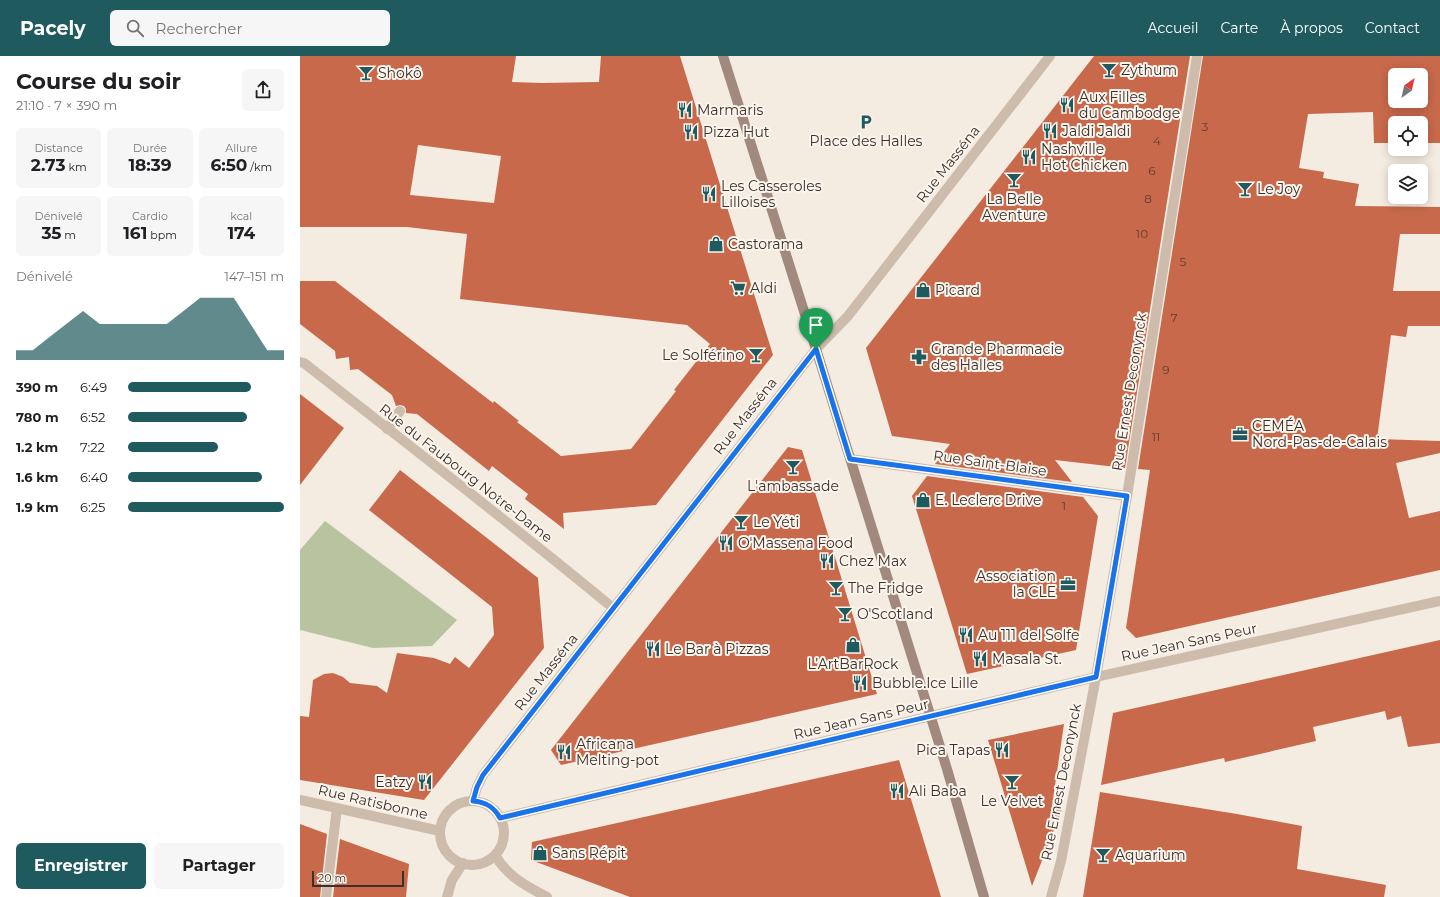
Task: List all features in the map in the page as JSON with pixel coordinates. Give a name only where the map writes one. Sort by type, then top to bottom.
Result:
[{"type":"main road","points":[[723,56],[816,349],[984,897]]},
{"type":"street","name":"Rue Masséna","points":[[473,801],[477,787],[483,775],[816,349],[848,316],[1050,56]]},
{"type":"street","name":"Rue Ernest Deconynck","points":[[1051,897],[1061,861],[1096,677],[1127,496],[1197,56]]},
{"type":"street","name":"Rue du Faubourg Notre-Dame","points":[[300,362],[304,363],[387,428],[566,569],[613,608]]},
{"type":"street","points":[[387,428],[400,411]]},
{"type":"street","name":"Rue Saint-Blaise","points":[[850,459],[1127,496]]},
{"type":"street","name":"Rue Jean Sans Peur","points":[[500,818],[1096,677],[1440,601]]},
{"type":"street","name":"Rue Ratisbonne","points":[[300,800],[440,831]]},
{"type":"street","points":[[461,802],[482,802],[496,811],[500,818],[503,824],[504,837],[502,844],[495,855],[487,861],[477,864],[463,863],[447,853],[440,839],[443,819],[451,809],[461,802]]},
{"type":"street","points":[[326,897],[337,808]]},
{"type":"street","points":[[495,855],[507,872],[522,884],[547,897]]},
{"type":"street","points":[[447,897],[452,880],[463,863]]},
{"type":"green space","points":[[325,521],[457,620],[432,646],[373,648],[300,630],[300,550]]},
{"type":"building","points":[[300,56],[516,56],[512,82],[542,83],[599,82],[601,56],[680,56],[773,355],[656,505],[563,513],[564,529],[525,499],[528,494],[492,466],[489,471],[417,414],[406,413],[404,406],[396,406],[392,395],[358,369],[350,370],[349,357],[336,359],[335,351],[300,324],[300,281],[335,281],[493,403],[494,401],[519,421],[517,422],[561,456],[631,449],[710,344],[687,325],[460,299],[467,234],[407,227],[300,227]],"holes":[[[418,145],[501,156],[494,203],[410,195]]]},
{"type":"building","points":[[1094,56],[1190,56],[1125,468],[1055,460],[1072,482],[935,464],[950,444],[892,436],[866,348]]},
{"type":"building","points":[[1203,56],[1440,56],[1440,143],[1428,143],[1428,116],[1388,116],[1388,143],[1374,143],[1373,112],[1308,114],[1299,168],[1324,172],[1323,178],[1359,184],[1355,206],[1440,207],[1440,234],[1400,234],[1393,291],[1440,291],[1440,326],[1408,326],[1406,337],[1391,335],[1377,439],[1440,441],[1440,453],[1396,463],[1409,518],[1440,511],[1440,570],[1136,638],[1126,628],[1150,470],[1138,469]]},
{"type":"building","points":[[300,394],[344,428],[300,485]]},
{"type":"building","points":[[788,447],[802,450],[877,694],[561,765],[551,750]]},
{"type":"building","points":[[400,470],[538,578],[544,648],[424,800],[300,780],[300,716],[309,717],[313,680],[324,674],[333,673],[343,677],[350,683],[377,686],[387,693],[397,653],[434,658],[450,664],[455,657],[469,668],[494,635],[492,607],[369,510]]},
{"type":"building","points":[[927,476],[1083,497],[1098,516],[1076,650],[967,674],[912,496]]},
{"type":"building","points":[[1440,640],[1440,743],[1408,747],[1401,716],[1387,720],[1385,711],[1313,727],[1316,741],[1225,762],[1224,758],[1101,785],[1113,713]]},
{"type":"building","points":[[1064,724],[1052,806],[1063,807],[1032,886],[988,740]]},
{"type":"building","points":[[899,760],[941,897],[630,897],[531,860],[532,842]]},
{"type":"building","points":[[1100,792],[1302,826],[1297,869],[1386,885],[1384,897],[1083,897]]},
{"type":"building","points":[[300,824],[327,834],[320,897],[300,897]]},
{"type":"building","points":[[340,839],[409,864],[406,897],[333,897]]},
{"type":"place","name":"Zythum","points":[[1109,70]]},
{"type":"place","name":"Shokô","points":[[366,73]]},
{"type":"place","name":"Aux Filles du Cambodge","points":[[1067,105]]},
{"type":"place","name":"Marmaris","points":[[685,110]]},
{"type":"place","name":"Place des Halles","points":[[866,122]]},
{"type":"place","name":"Jaldi Jaldi","points":[[1050,131]]},
{"type":"place","name":"Pizza Hut","points":[[691,132]]},
{"type":"place","name":"Nashville Hot Chicken","points":[[1029,157]]},
{"type":"place","name":"La Belle Aventure","points":[[1014,180]]},
{"type":"place","name":"Le Joy","points":[[1245,189]]},
{"type":"place","name":"Les Casseroles Lilloises","points":[[709,194]]},
{"type":"place","name":"Castorama","points":[[716,244]]},
{"type":"place","name":"Aldi","points":[[738,288]]},
{"type":"place","name":"Picard","points":[[923,290]]},
{"type":"place","name":"Le Solférino","points":[[756,355]]},
{"type":"place","name":"Grande Pharmacie des Halles","points":[[919,357]]},
{"type":"place","name":"CEMÉA Nord-Pas-de-Calais","points":[[1240,434]]},
{"type":"place","name":"L'ambassade","points":[[793,467]]},
{"type":"place","name":"E. Leclerc Drive","points":[[923,500]]},
{"type":"place","name":"Le Yéti","points":[[741,522]]},
{"type":"place","name":"O'Massena Food","points":[[726,543]]},
{"type":"place","name":"Chez Max","points":[[827,561]]},
{"type":"place","name":"Association la CLE","points":[[1068,584]]},
{"type":"place","name":"The Fridge","points":[[836,588]]},
{"type":"place","name":"O'Scotland","points":[[845,614]]},
{"type":"place","name":"Au 111 del Solfe","points":[[966,635]]},
{"type":"place","name":"L’ArtBarRock","points":[[853,645]]},
{"type":"place","name":"Le Bar à Pizzas","points":[[653,649]]},
{"type":"place","name":"Masala St.","points":[[980,659]]},
{"type":"place","name":"Bubble.Ice Lille","points":[[860,683]]},
{"type":"place","name":"Pica Tapas","points":[[1002,750]]},
{"type":"place","name":"Africana Melting-pot","points":[[564,752]]},
{"type":"place","name":"Eatzy","points":[[425,782]]},
{"type":"place","name":"Le Velvet","points":[[1012,782]]},
{"type":"place","name":"Ali Baba","points":[[897,791]]},
{"type":"place","name":"Sans Répit","points":[[540,853]]},
{"type":"place","name":"Aquarium","points":[[1103,855]]},
{"type":"route","points":[[816,349],[850,459],[1127,496],[1096,677],[516,815],[500,818],[496,811],[490,806],[482,802],[473,801],[477,787],[483,775],[816,349]]}]
